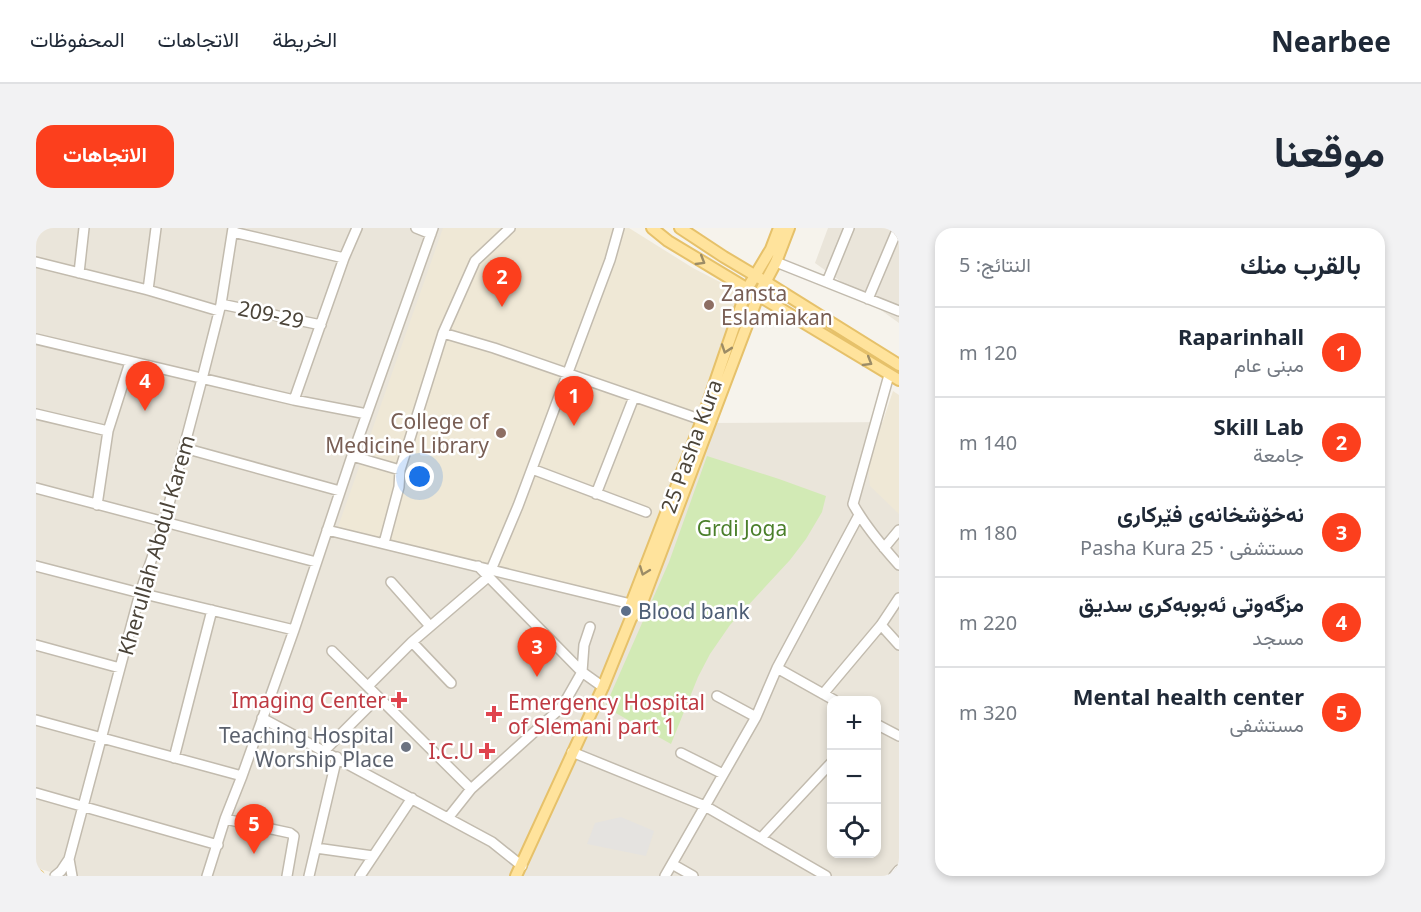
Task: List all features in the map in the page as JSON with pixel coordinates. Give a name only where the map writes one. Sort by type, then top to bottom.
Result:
[{"type":"main road","points":[[652,228],[668,241],[894,377]]},
{"type":"main road","points":[[680,228],[724,257],[898,361]]},
{"type":"main road","name":"25 Pasha Kura","points":[[631,618],[631,604],[702,420],[747,289],[771,249],[779,228]]},
{"type":"main road","name":"25 Pasha Kura","points":[[519,871],[603,687],[631,618],[640,608],[758,296],[776,262],[789,228]]},
{"type":"street","points":[[79,273],[84,228]]},
{"type":"street","points":[[148,290],[156,228]]},
{"type":"street","points":[[294,400],[344,258],[357,228]]},
{"type":"street","points":[[209,876],[225,819],[294,630],[352,456],[432,231],[416,228]]},
{"type":"street","points":[[384,543],[399,487],[400,470],[443,333],[476,261],[510,228]]},
{"type":"street","points":[[368,686],[412,642],[489,573],[532,469],[610,260],[619,228]]},
{"type":"street","points":[[827,282],[849,228]]},
{"type":"street","points":[[868,299],[898,228]]},
{"type":"street","points":[[233,230],[344,258]]},
{"type":"street","name":"Kherullah Abdul Karem","points":[[69,859],[140,593],[164,523],[202,379],[220,308],[233,230]]},
{"type":"street","name":"209-29","points":[[36,262],[220,308],[321,324]]},
{"type":"street","points":[[776,262],[899,311]]},
{"type":"street","points":[[443,333],[495,348],[702,420]]},
{"type":"street","points":[[36,339],[294,400],[367,414]]},
{"type":"street","points":[[98,505],[108,431],[130,362]]},
{"type":"street","points":[[894,377],[853,504],[859,515],[899,565]]},
{"type":"street","points":[[596,494],[634,397]]},
{"type":"street","points":[[36,414],[108,431]]},
{"type":"street","points":[[184,448],[340,491]]},
{"type":"street","points":[[352,456],[400,470]]},
{"type":"street","points":[[532,469],[646,512]]},
{"type":"street","points":[[36,488],[316,562]]},
{"type":"street","points":[[665,876],[756,717],[777,668],[859,515]]},
{"type":"street","points":[[327,530],[478,566],[489,573],[582,672],[603,687]]},
{"type":"street","points":[[884,548],[899,530]]},
{"type":"street","points":[[36,566],[294,630]]},
{"type":"street","points":[[489,573],[631,604]]},
{"type":"street","points":[[391,582],[430,626]]},
{"type":"street","points":[[824,694],[881,625],[899,598]]},
{"type":"street","points":[[174,758],[212,610]]},
{"type":"street","points":[[881,625],[899,645]]},
{"type":"street","points":[[448,818],[471,789],[562,707],[582,672],[584,645],[590,627]]},
{"type":"street","points":[[412,642],[451,683]]},
{"type":"street","points":[[36,645],[120,668]]},
{"type":"street","points":[[332,651],[471,789]]},
{"type":"street","points":[[777,668],[827,696]]},
{"type":"street","points":[[717,696],[756,717]]},
{"type":"street","points":[[324,751],[378,697]]},
{"type":"street","points":[[262,718],[492,842],[519,871]]},
{"type":"street","points":[[36,720],[242,776]]},
{"type":"street","points":[[881,727],[899,736]]},
{"type":"street","points":[[572,752],[705,806],[826,876]]},
{"type":"street","points":[[681,753],[723,774]]},
{"type":"street","points":[[309,876],[337,757]]},
{"type":"street","points":[[761,838],[827,767]]},
{"type":"street","points":[[36,793],[218,845]]},
{"type":"street","points":[[360,876],[412,798]]},
{"type":"street","points":[[225,819],[290,833],[294,836],[287,876]]},
{"type":"street","points":[[316,848],[373,856]]},
{"type":"street","points":[[55,876],[69,859]]},
{"type":"street","points":[[69,859],[72,876]]},
{"type":"street","points":[[672,864],[693,876]]},
{"type":"street","points":[[894,876],[899,870]]},
{"type":"shaded area","points":[[36,228],[556,228],[709,423],[899,422],[899,876],[66,876],[36,868]]},
{"type":"shaded area","points":[[443,228],[629,228],[693,268],[741,293],[627,603],[338,527]]},
{"type":"shaded area","points":[[828,228],[899,228],[899,323],[815,263]]},
{"type":"shaded area","points":[[893,391],[899,395],[899,514],[870,486],[868,465]]},
{"type":"shaded area","points":[[621,817],[654,831],[646,856],[587,844],[595,823]]},
{"type":"green space","name":"Grdi Joga","points":[[707,456],[826,496],[822,512],[806,539],[790,560],[730,625],[710,654],[698,677],[671,744],[605,707],[669,562]]},
{"type":"place","name":"Zansta Eslamiakan","points":[[709,305]]},
{"type":"place","name":"Skill Lab","points":[[502,307]]},
{"type":"place","name":"مزگەوتی ئەبوبەکری سدیق","points":[[145,411]]},
{"type":"place","name":"Raparinhall","points":[[574,426]]},
{"type":"place","name":"College of Medicine Library","points":[[501,433]]},
{"type":"place","name":"Blood bank","points":[[626,611]]},
{"type":"place","name":"نەخۆشخانەی فێرکاری","points":[[537,677]]},
{"type":"place","name":"Imaging Center","points":[[399,700]]},
{"type":"place","name":"Emergency Hospital of Slemani part 1","points":[[494,714]]},
{"type":"place","name":"Teaching Hospital Worship Place","points":[[406,747]]},
{"type":"place","name":"I.C.U","points":[[487,751]]},
{"type":"place","name":"Mental health center","points":[[254,854]]}]
